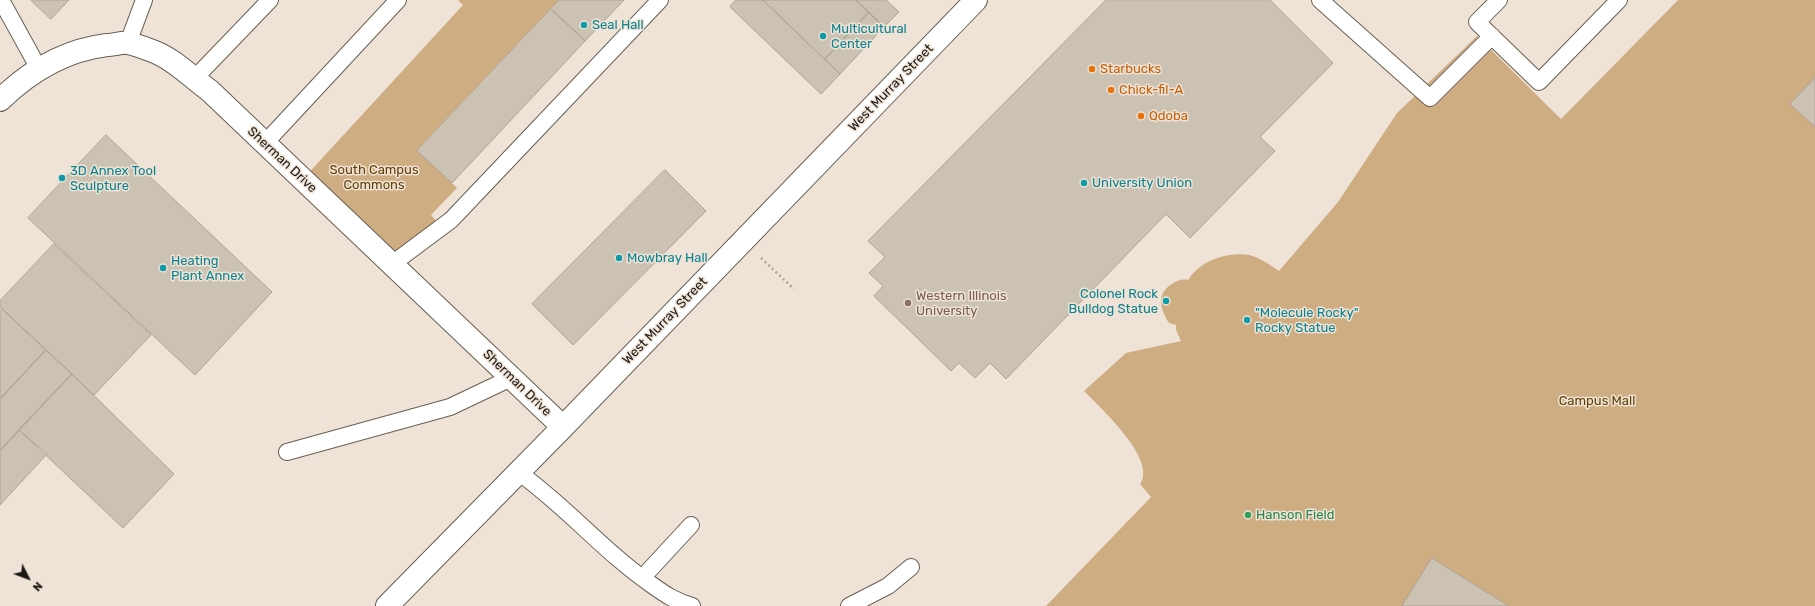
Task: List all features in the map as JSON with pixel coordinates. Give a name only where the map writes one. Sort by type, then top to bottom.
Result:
[{"type":"street","name":"West Murray Street","points":[[387,606],[563,427],[976,0]]},
{"type":"street","name":"Sherman Drive","points":[[0,100],[13,88],[40,69],[60,57],[79,50],[128,43],[156,52],[171,61],[210,91],[563,427]]},
{"type":"lane","points":[[1,0],[40,69]]},
{"type":"lane","points":[[128,43],[144,0]]},
{"type":"lane","points":[[194,79],[270,0]]},
{"type":"lane","points":[[265,143],[398,0]]},
{"type":"lane","points":[[392,264],[451,220],[660,0]]},
{"type":"lane","points":[[1320,0],[1430,98],[1492,36]]},
{"type":"lane","points":[[1499,0],[1478,22],[1539,82],[1619,0]]},
{"type":"lane","points":[[287,452],[450,407],[511,378]]},
{"type":"lane","points":[[518,472],[540,487],[630,570],[677,602],[692,606]]},
{"type":"lane","points":[[642,578],[691,525]]},
{"type":"lane","points":[[849,606],[888,586],[911,567]]},
{"type":"path","points":[[758,255],[794,290]]},
{"type":"green space","name":"South Campus Commons","points":[[458,0],[559,0],[417,150],[457,188],[431,215],[442,227],[392,264],[303,179],[463,5]]},
{"type":"green space","name":"Campus Mall","points":[[1678,0],[1815,0],[1815,606],[1046,606],[1151,497],[1140,484],[1143,477],[1143,466],[1131,443],[1121,430],[1084,391],[1126,353],[1181,341],[1176,330],[1176,325],[1169,323],[1161,306],[1162,295],[1169,286],[1178,281],[1188,280],[1199,268],[1223,256],[1241,254],[1253,256],[1279,271],[1338,202],[1397,113],[1477,36],[1561,119]]},
{"type":"building","points":[[31,0],[69,0],[51,19]]},
{"type":"building","name":"Seal Hall","points":[[559,0],[624,0],[585,41],[551,9]]},
{"type":"building","points":[[736,0],[763,0],[840,74],[821,94],[730,7]]},
{"type":"building","name":"Multicultural Center","points":[[763,0],[856,0],[869,12],[825,59]]},
{"type":"building","points":[[856,0],[886,0],[899,12],[884,27]]},
{"type":"building","name":"University Union","points":[[1106,0],[1270,0],[1333,63],[1260,137],[1275,151],[1190,238],[1166,214],[1006,379],[990,363],[975,378],[959,363],[951,371],[874,296],[883,286],[869,273],[885,257],[868,241]]},
{"type":"building","points":[[551,9],[585,41],[452,183],[417,151]]},
{"type":"building","points":[[869,12],[884,27],[840,74],[825,59]]},
{"type":"building","points":[[1815,78],[1815,127],[1790,104]]},
{"type":"building","name":"Heating Plant Annex","points":[[106,135],[272,292],[195,375],[28,218]]},
{"type":"building","name":"Mowbray Hall","points":[[665,170],[706,211],[573,345],[532,304]]},
{"type":"building","points":[[54,244],[151,335],[94,395],[0,307],[0,301]]},
{"type":"building","points":[[2,309],[46,350],[0,399],[0,311]]},
{"type":"building","points":[[46,350],[72,374],[0,451],[0,399]]},
{"type":"building","points":[[72,374],[174,474],[123,528],[19,430]]},
{"type":"building","points":[[19,430],[47,454],[0,505],[0,451]]},
{"type":"building","points":[[1432,558],[1509,606],[1402,606]]},
{"type":"place","name":"Seal Hall","points":[[584,25]]},
{"type":"place","name":"Multicultural Center","points":[[823,36]]},
{"type":"place","name":"Starbucks","points":[[1092,69]]},
{"type":"place","name":"Chick-fil-A","points":[[1111,90]]},
{"type":"place","name":"Qdoba","points":[[1141,116]]},
{"type":"place","name":"3D Annex Tool Sculpture","points":[[62,178]]},
{"type":"place","name":"University Union","points":[[1084,183]]},
{"type":"place","name":"Mowbray Hall","points":[[619,258]]},
{"type":"place","name":"Heating Plant Annex","points":[[163,268]]},
{"type":"place","name":"Colonel Rock Bulldog Statue","points":[[1166,301]]},
{"type":"place","name":"Western Illinois University","points":[[908,303]]},
{"type":"place","name":"\"Molecule Rocky\" Rocky Statue","points":[[1247,320]]},
{"type":"place","name":"Hanson Field","points":[[1248,515]]}]
